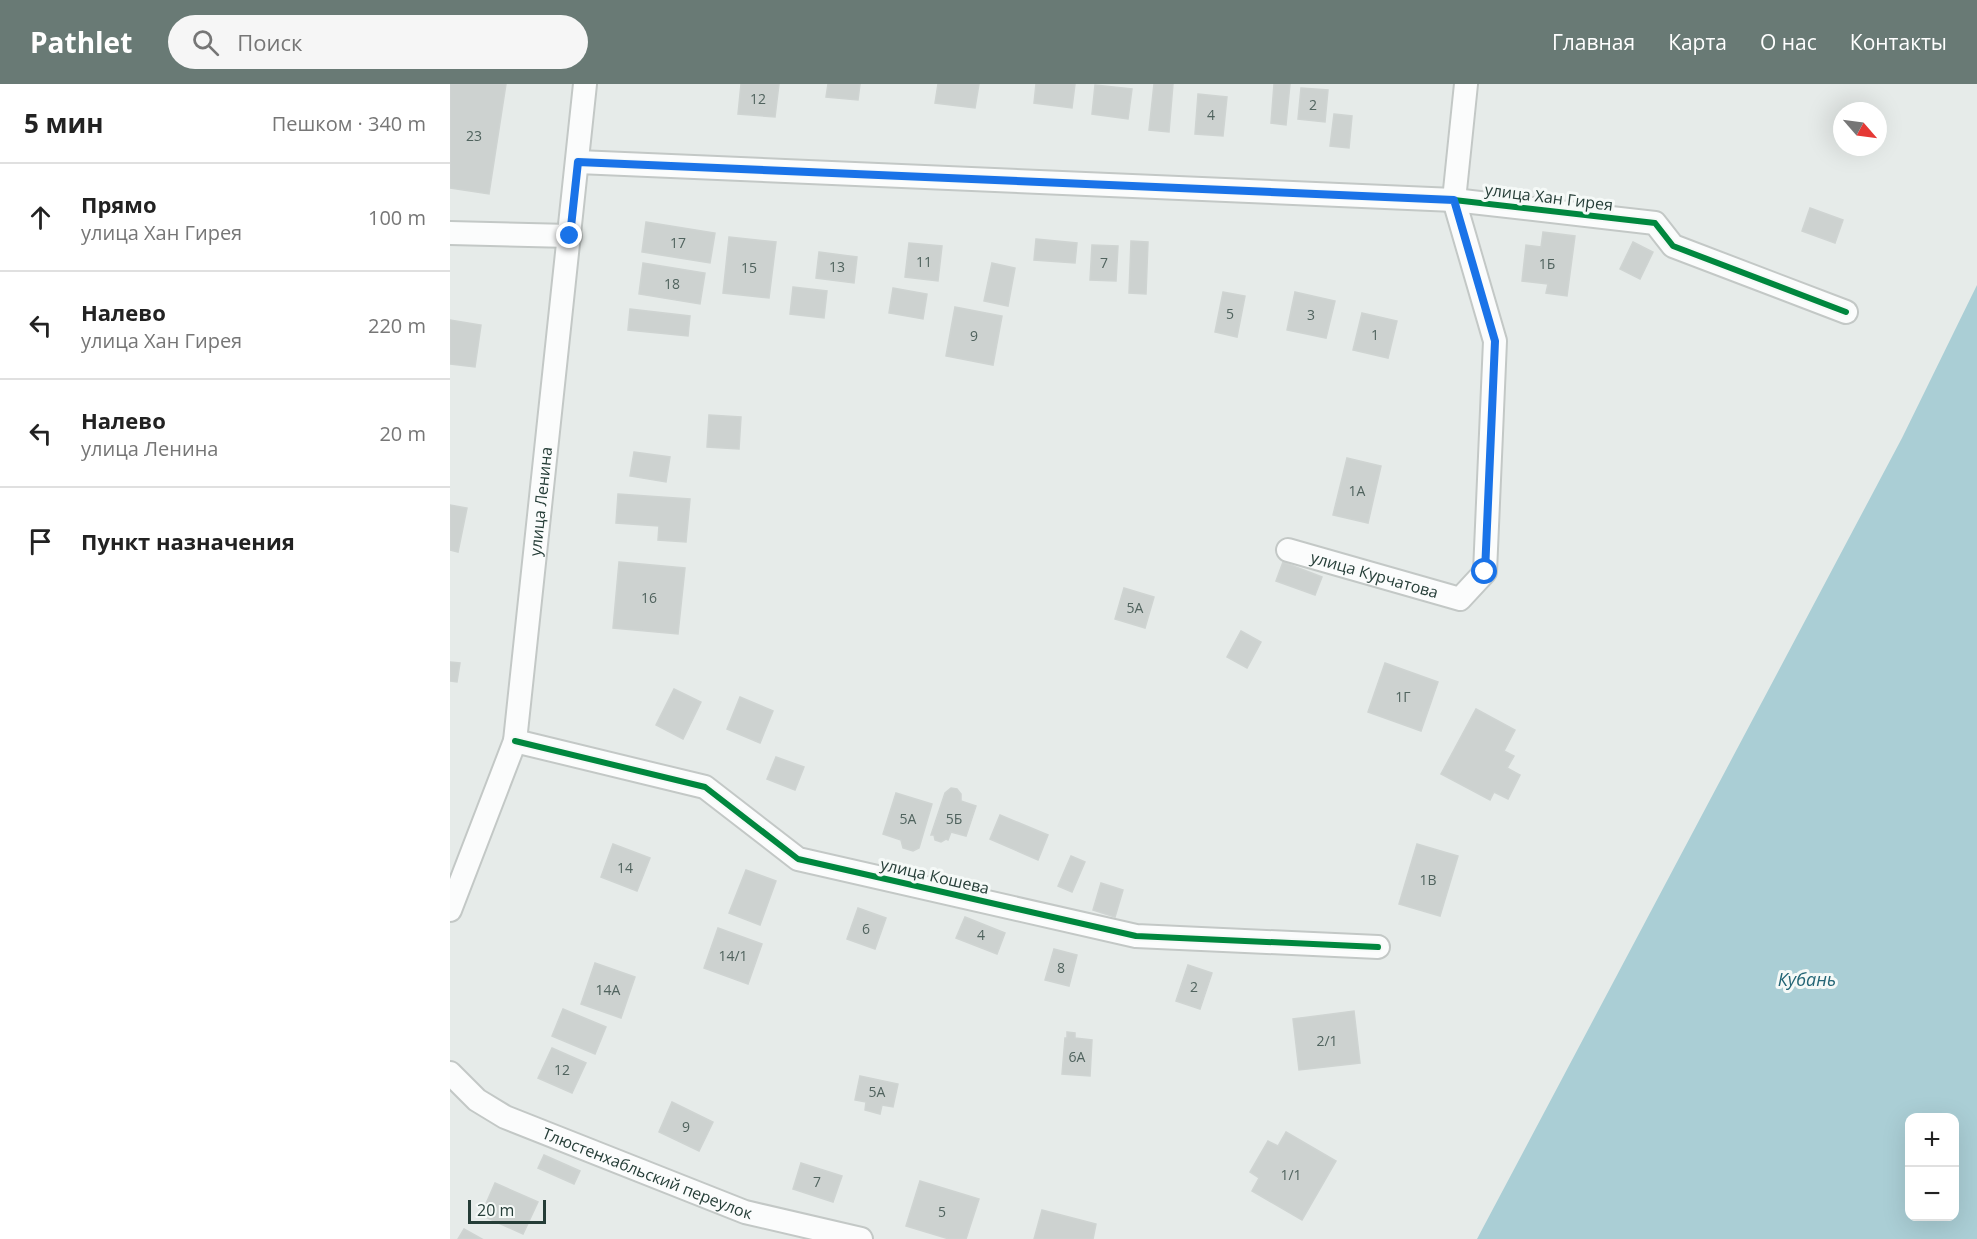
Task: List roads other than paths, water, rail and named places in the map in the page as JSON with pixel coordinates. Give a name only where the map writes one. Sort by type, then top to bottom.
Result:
[{"type":"street","name":"улица Ленина","points":[[450,910],[515,741],[585,84]]},
{"type":"street","points":[[1454,200],[1466,84]]},
{"type":"street","name":"улица Хан Гирея","points":[[578,162],[1454,200],[1655,223],[1672,246],[1846,312]]},
{"type":"street","name":"улица Курчатова","points":[[1288,550],[1460,599],[1485,572],[1495,341],[1454,200]]},
{"type":"street","points":[[450,233],[570,236]]},
{"type":"street","name":"улица Кошева","points":[[515,741],[705,786],[798,859],[1136,936],[1378,947]]},
{"type":"street","name":"Тлюстенхабльский переулок","points":[[450,1073],[477,1100],[505,1117],[745,1212],[861,1239]]},
{"type":"water","name":"Кубань","points":[[1977,285],[1977,1239],[1477,1239],[1902,438]]}]
